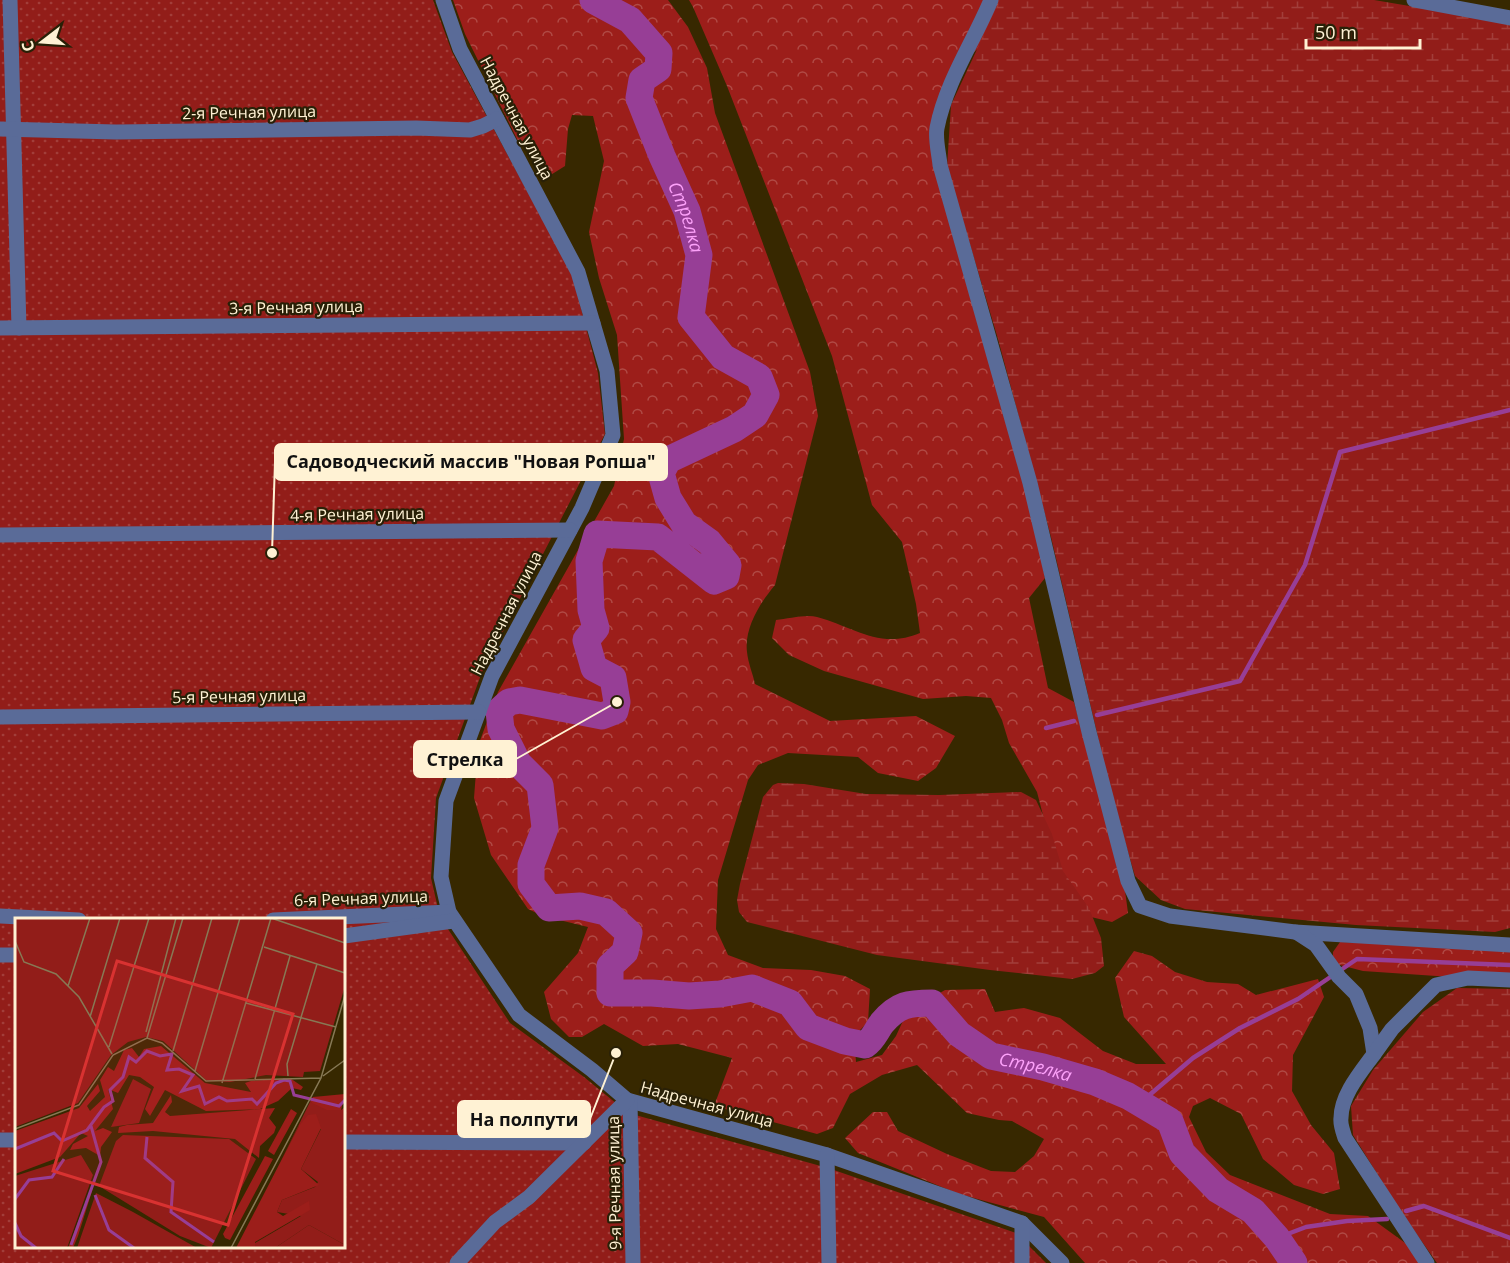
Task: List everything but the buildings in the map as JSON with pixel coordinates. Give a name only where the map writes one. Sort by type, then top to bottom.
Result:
[{"type":"street","points":[[10,0],[7,130],[19,328]]},
{"type":"street","name":"Надречная улица","points":[[443,0],[460,49],[578,272],[608,371],[614,435],[582,508],[492,676],[446,801],[441,877],[452,916],[519,1015],[592,1070],[628,1101],[827,1155],[1022,1224],[1062,1263]]},
{"type":"street","points":[[991,0],[951,80],[937,130],[940,165],[1030,483],[1089,732],[1128,881],[1140,906],[1170,916],[1295,932],[1510,945]]},
{"type":"street","points":[[1414,0],[1510,18]]},
{"type":"street","name":"2-я Речная улица","points":[[7,130],[116,132],[416,128],[470,130],[497,119]]},
{"type":"street","name":"3-я Речная улица","points":[[0,328],[593,322]]},
{"type":"street","name":"4-я Речная улица","points":[[0,535],[570,530]]},
{"type":"street","name":"5-я Речная улица","points":[[0,717],[479,712]]},
{"type":"street","points":[[0,916],[40,918]]},
{"type":"street","name":"6-я Речная улица","points":[[345,918],[452,916]]},
{"type":"street","name":"6-я Речная улица","points":[[345,936],[452,916]]},
{"type":"street","points":[[1295,932],[1316,945],[1335,972],[1356,994],[1370,1029],[1374,1054]]},
{"type":"street","points":[[1427,1263],[1345,1137],[1341,1119],[1345,1099],[1357,1077],[1392,1029],[1436,985],[1468,978],[1510,980]]},
{"type":"street","points":[[457,1263],[495,1222],[529,1197],[628,1101]]},
{"type":"street","name":"9-я Речная улица","points":[[628,1101],[633,1263]]},
{"type":"street","points":[[345,1142],[584,1143]]},
{"type":"street","points":[[827,1155],[829,1263]]},
{"type":"street","points":[[1022,1224],[1022,1263]]},
{"type":"green space","points":[[0,0],[433,0],[452,52],[572,274],[598,373],[605,434],[482,672],[436,798],[431,878],[440,917],[510,1023],[584,1077],[628,1113],[828,1168],[1016,1233],[1046,1263],[0,1263]]},
{"type":"green space","points":[[453,0],[668,0],[688,27],[707,68],[715,113],[810,372],[818,416],[775,585],[759,608],[748,634],[748,656],[755,684],[830,721],[916,716],[955,736],[936,768],[918,781],[878,773],[858,757],[788,753],[758,765],[748,780],[718,880],[716,929],[728,955],[763,968],[811,970],[845,976],[870,989],[868,1022],[854,1036],[856,1062],[882,1055],[896,1036],[907,1012],[945,990],[985,989],[995,1012],[1024,1008],[1060,1018],[1103,1051],[1136,1064],[1166,1064],[1124,1017],[1115,978],[1134,951],[1152,956],[1175,972],[1207,982],[1238,984],[1256,995],[1318,979],[1324,997],[1293,1055],[1292,1091],[1311,1125],[1334,1153],[1340,1189],[1323,1194],[1294,1185],[1263,1159],[1241,1114],[1210,1098],[1193,1106],[1189,1117],[1206,1152],[1230,1175],[1330,1214],[1368,1216],[1408,1245],[1420,1263],[1085,1263],[1044,1217],[959,1194],[858,1153],[845,1138],[873,1112],[887,1112],[898,1131],[991,1171],[1015,1172],[1034,1156],[1044,1139],[1012,1121],[967,1113],[917,1065],[882,1075],[850,1094],[833,1128],[817,1134],[714,1106],[732,1058],[678,1044],[643,1046],[604,1024],[582,1037],[569,1037],[551,1019],[544,992],[578,953],[588,927],[543,916],[528,909],[491,855],[474,798],[478,746],[498,692],[614,486],[624,439],[617,335],[599,278],[589,232],[604,161],[593,116],[572,115],[568,129],[565,166],[549,176],[517,139],[465,34]]},
{"type":"green space","points":[[689,0],[1004,0],[994,32],[948,79],[933,130],[1026,481],[1045,578],[1029,598],[1048,688],[1074,702],[1124,883],[1128,913],[1112,922],[1091,917],[1056,865],[1037,792],[1009,743],[1002,720],[991,698],[966,696],[923,699],[824,671],[789,655],[772,638],[776,620],[808,616],[880,638],[906,638],[920,633],[902,542],[872,505],[832,356],[727,86]]},
{"type":"green space","points":[[1000,0],[1374,0],[1510,23],[1510,928],[1495,932],[1356,925],[1185,909],[1161,900],[1135,876],[1112,797],[1051,537],[998,339],[947,167],[951,105]]},
{"type":"green space","points":[[778,783],[804,784],[866,794],[939,795],[1021,792],[1036,800],[1052,834],[1063,871],[1089,908],[1101,938],[1104,966],[1095,973],[1072,979],[990,970],[877,955],[747,922],[739,912],[737,900],[740,884],[763,797],[773,785]]},
{"type":"green space","points":[[1340,942],[1510,948],[1510,981],[1363,971],[1336,964],[1333,960],[1333,952]]},
{"type":"green space","points":[[1457,988],[1510,989],[1510,1263],[1437,1263],[1401,1212],[1353,1135],[1351,1106],[1373,1070],[1423,1012]]},
{"type":"waterway","name":"Стрелка","points":[[593,0],[630,20],[659,53],[658,69],[642,80],[639,98],[687,211],[699,255],[691,317],[723,357],[759,377],[766,395],[755,415],[734,429],[668,460],[661,473],[668,498],[684,524],[709,542],[728,565],[726,576],[714,581],[658,537],[597,534],[589,561],[591,610],[596,628],[586,640],[594,668],[613,678],[617,702],[615,711],[602,716],[520,700],[509,702],[499,711],[501,729],[518,763],[540,785],[545,828],[531,865],[531,884],[549,908],[580,906],[606,912],[629,933],[625,952],[610,966],[610,993],[689,996],[720,994],[752,988],[790,1003],[808,1027],[845,1041],[865,1045],[882,1023],[899,1008],[910,1004],[932,1003],[959,1034],[991,1056],[1043,1067],[1095,1082],[1128,1096],[1170,1121],[1182,1153],[1218,1190],[1253,1211],[1277,1238],[1294,1263]]},
{"type":"waterway","points":[[1097,715],[1240,681],[1305,565],[1340,452],[1510,410]]},
{"type":"waterway","points":[[1046,728],[1074,721]]},
{"type":"waterway","points":[[1140,1103],[1193,1058],[1240,1028],[1298,999],[1357,959],[1510,965]]},
{"type":"waterway","points":[[1406,1211],[1424,1206],[1510,1238]]},
{"type":"waterway","points":[[1277,1238],[1306,1227],[1347,1221],[1387,1219]]},
{"type":"place","name":"Садоводческий массив \"Новая Ропша\"","points":[[272,553]]},
{"type":"place","name":"Стрелка","points":[[617,702]]},
{"type":"place","name":"На полпути","points":[[616,1053]]}]
